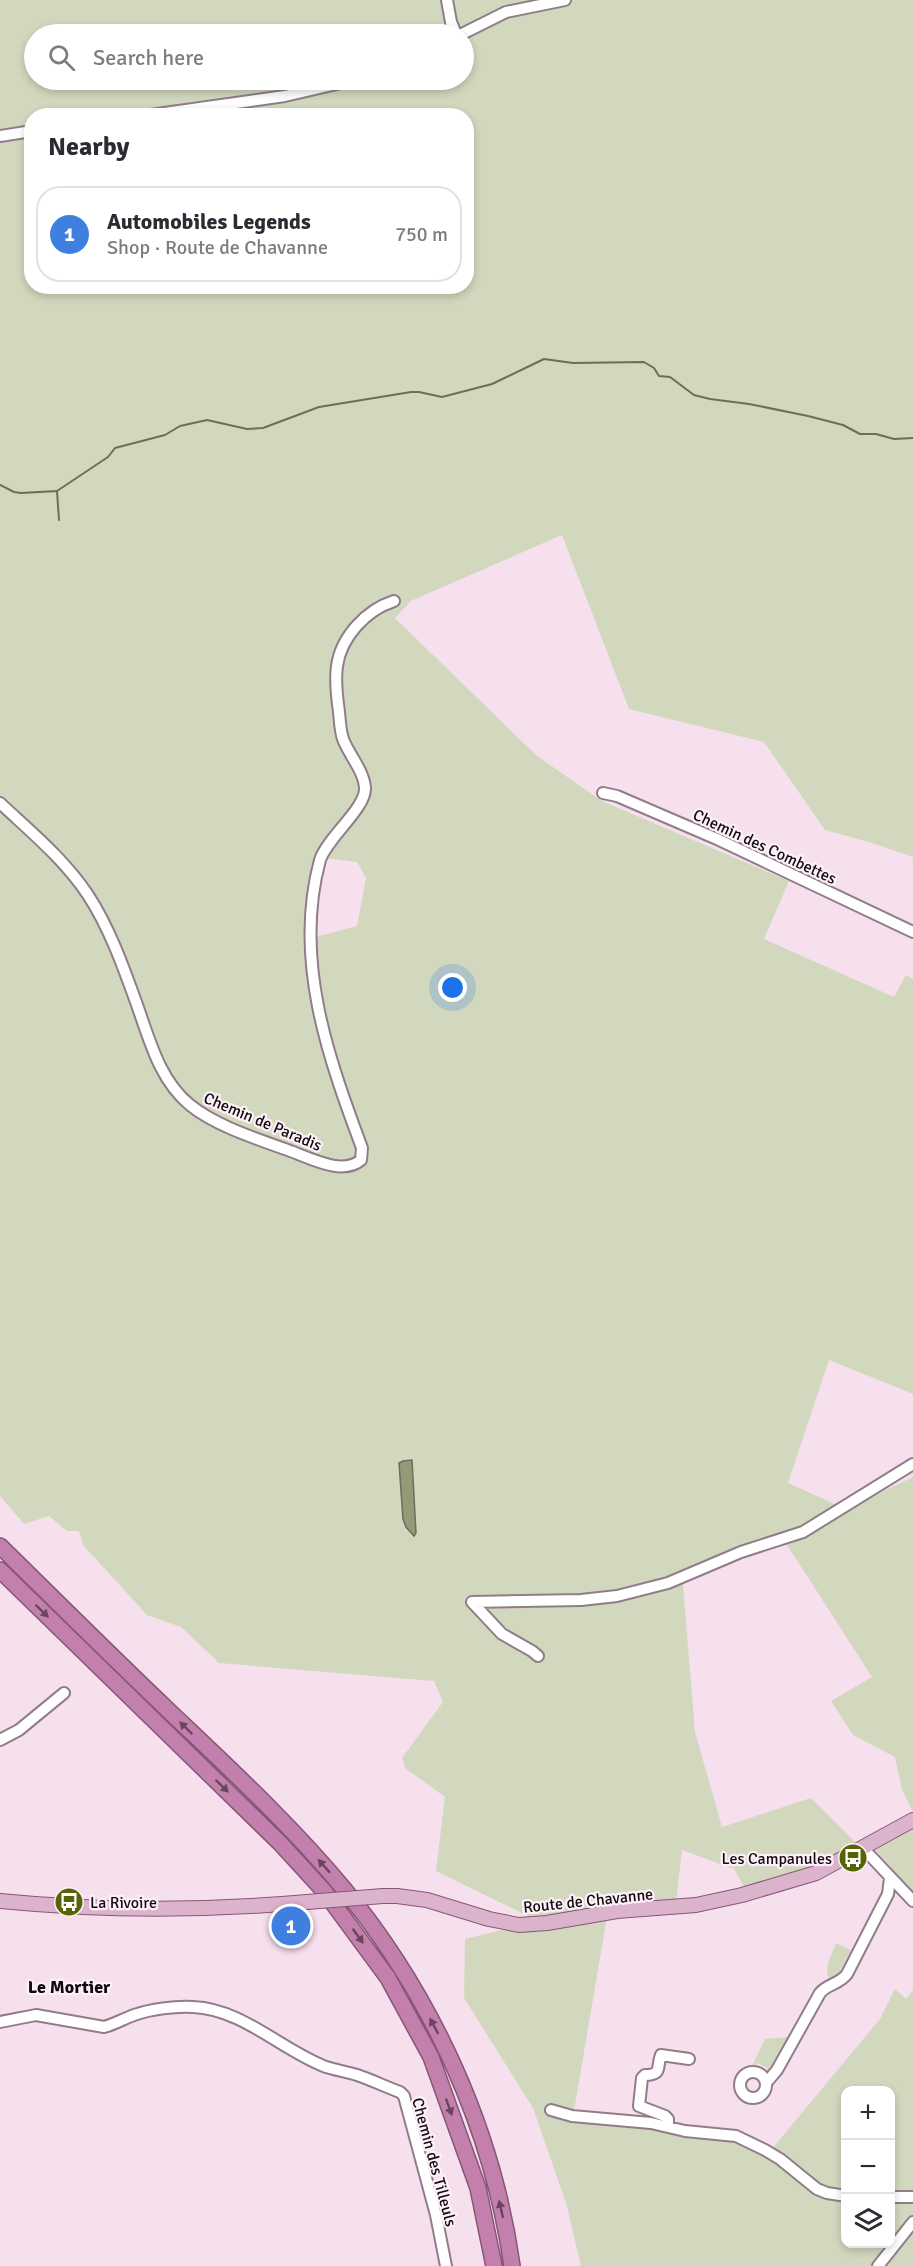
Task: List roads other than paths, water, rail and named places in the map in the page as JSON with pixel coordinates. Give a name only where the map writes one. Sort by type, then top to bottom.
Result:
[{"type":"highway","points":[[0,1546],[291,1831],[343,1888],[380,1936],[424,2007],[461,2083],[491,2169],[512,2266]]},
{"type":"highway","points":[[0,1570],[280,1843],[324,1891],[388,1978],[431,2057],[478,2188],[494,2266]]},
{"type":"main road","name":"Route de Chavanne","points":[[0,1901],[54,1906],[201,1907],[383,1896],[412,1897],[507,1923],[532,1925],[616,1911],[669,1908],[722,1901],[816,1873],[913,1820]]},
{"type":"street","points":[[447,0],[452,24]]},
{"type":"street","points":[[474,28],[506,12],[565,0]]},
{"type":"street","points":[[200,108],[311,90]]},
{"type":"street","points":[[0,136],[24,132]]},
{"type":"street","name":"Chemin de Paradis","points":[[0,803],[73,874],[89,896],[113,944],[147,1037],[162,1069],[181,1097],[192,1107],[214,1119],[262,1140],[312,1160],[343,1167],[353,1166],[361,1160],[363,1148],[335,1075],[323,1032],[310,942],[321,858],[331,841],[364,799],[365,787],[342,735],[337,666],[345,642],[362,621],[381,605],[394,601]]},
{"type":"street","name":"Chemin des Combettes","points":[[603,793],[617,796],[717,839],[913,932]]},
{"type":"street","points":[[538,1656],[532,1650],[502,1634],[472,1602],[580,1600],[617,1596],[668,1583],[741,1552],[803,1532],[913,1464]]},
{"type":"street","points":[[0,1740],[19,1730],[64,1693]]},
{"type":"street","points":[[862,1846],[913,1901]]},
{"type":"street","points":[[766,2083],[777,2070],[820,1993],[841,1981],[847,1974],[888,1894],[891,1878]]},
{"type":"street","name":"Chemin des Tilleuls","points":[[0,2022],[36,2015],[104,2026],[134,2015],[160,2010],[193,2007],[216,2011],[261,2030],[297,2053],[327,2067],[357,2075],[400,2092],[404,2096],[436,2215],[446,2266]]},
{"type":"street","points":[[668,2127],[668,2119],[665,2116],[639,2106],[642,2078],[645,2075],[656,2074],[661,2055],[688,2059]]},
{"type":"street","points":[[550,2110],[573,2116],[651,2123],[727,2134],[750,2142],[780,2159],[817,2188],[827,2193],[841,2195]]},
{"type":"street","points":[[895,2197],[913,2197]]},
{"type":"street","points":[[878,2266],[913,2222]]},
{"type":"waterway","points":[[0,485],[21,493],[57,491],[108,457],[115,448],[165,435],[180,426],[207,420],[247,429],[263,428],[319,407],[411,392],[442,397],[492,384],[544,359],[573,363],[644,362],[654,368],[659,376],[670,377],[694,395],[808,416],[843,425],[860,434],[876,434],[894,439],[913,438]]},
{"type":"waterway","points":[[57,491],[59,520]]},
{"type":"place","name":"Les Campanules","points":[[853,1858]]},
{"type":"place","name":"La Rivoire","points":[[69,1902]]},
{"type":"place","name":"Automobiles Legends","points":[[291,1926]]},
{"type":"district","name":"Le Mortier","points":[[69,1987]]}]
